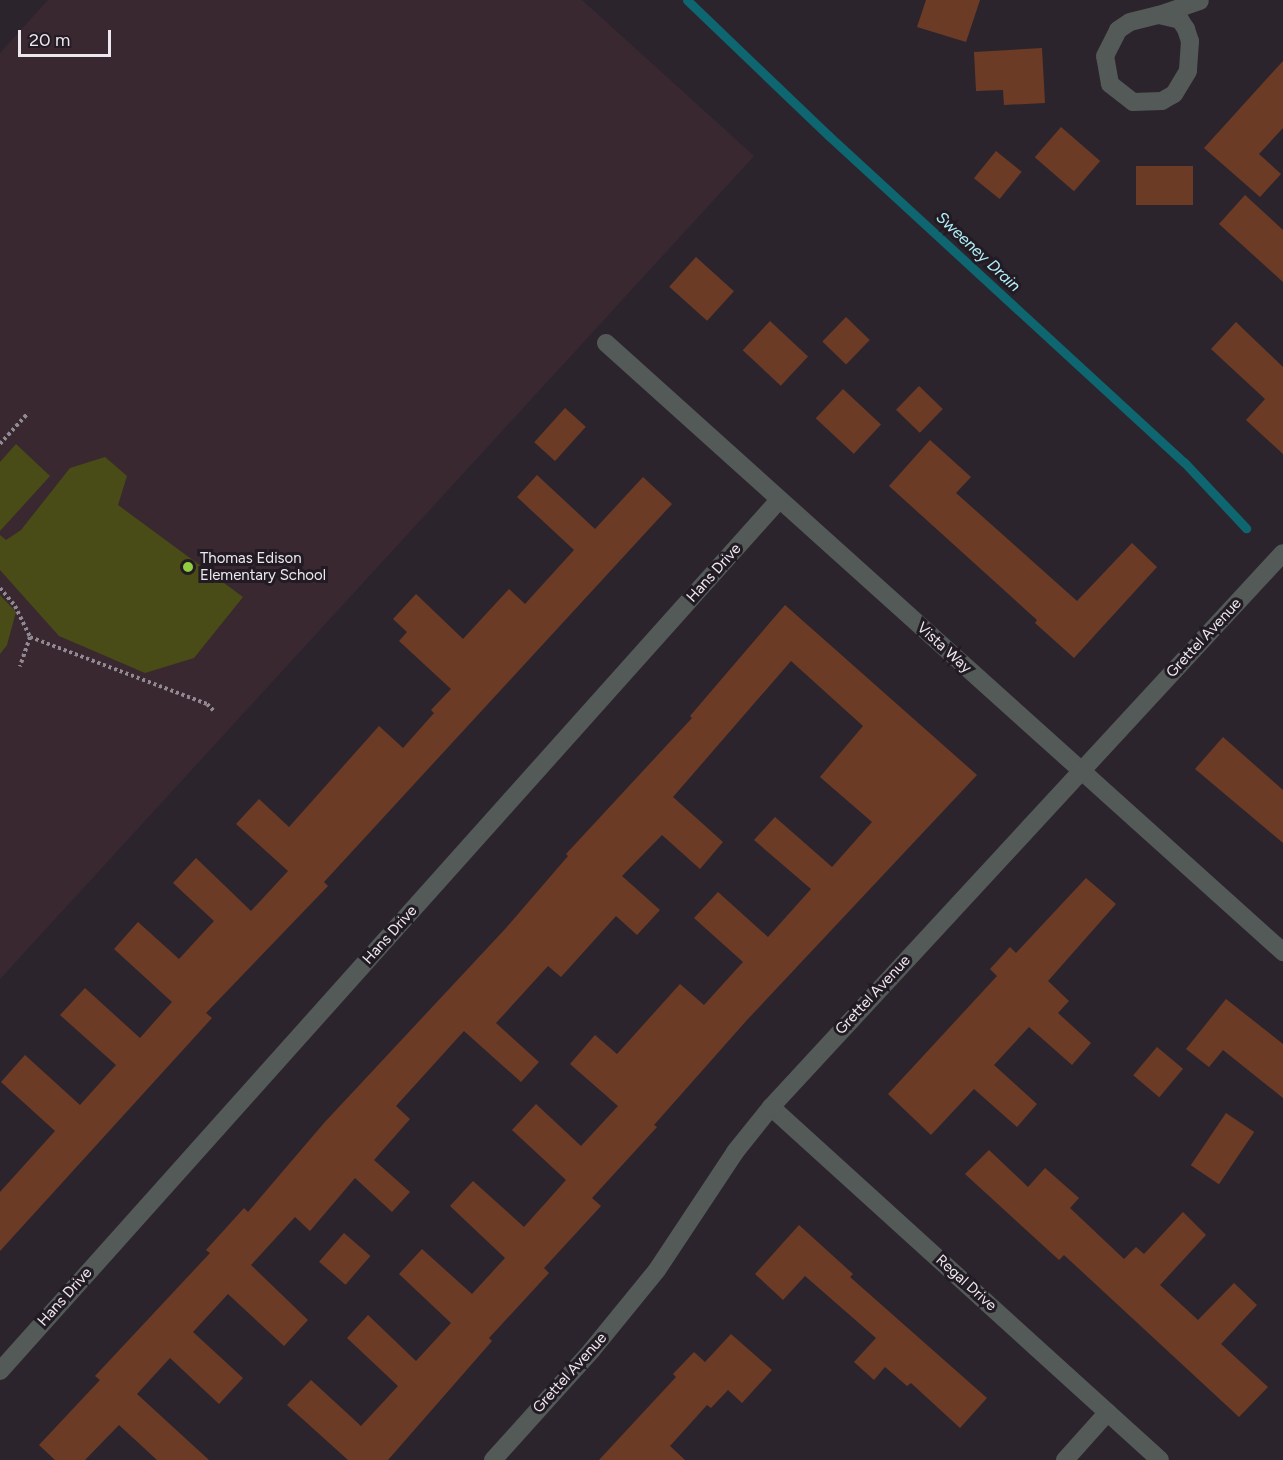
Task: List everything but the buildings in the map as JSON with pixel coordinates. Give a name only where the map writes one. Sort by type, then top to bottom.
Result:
[{"type":"street","points":[[1200,0],[1190,41],[1188,71],[1174,94],[1147,104],[1120,95],[1105,70],[1109,42],[1130,22],[1159,15],[1200,0]]},
{"type":"street","points":[[1159,15],[1180,21],[1190,41]]},
{"type":"street","name":"Vista Way","points":[[606,343],[1079,771],[1283,952]]},
{"type":"street","name":"Hans Drive","points":[[0,1371],[779,500]]},
{"type":"street","name":"Grettel Avenue","points":[[493,1460],[650,1279],[735,1152],[771,1107],[1079,771],[1283,553]]},
{"type":"street","name":"Regal Drive","points":[[771,1107],[1160,1460]]},
{"type":"street","points":[[1065,1460],[1108,1412]]},
{"type":"path","points":[[0,444],[28,413]]},
{"type":"path","points":[[0,588],[15,606],[30,637],[207,704],[214,711]]},
{"type":"path","points":[[20,666],[30,637]]},
{"type":"shaded area","name":"Thomas Edison Elementary School","points":[[48,0],[582,0],[754,156],[0,979],[0,53]]},
{"type":"green space","points":[[16,444],[50,476],[0,531],[0,462]]},
{"type":"green space","points":[[105,457],[127,476],[118,505],[243,597],[194,658],[145,673],[59,636],[0,570],[0,535],[6,540],[21,530],[70,468]]},
{"type":"green space","points":[[0,595],[16,612],[7,645],[0,654]]},
{"type":"waterway","name":"Sweeney Drain","points":[[687,0],[829,136],[1184,462],[1246,528]]},
{"type":"place","name":"Thomas Edison Elementary School","points":[[188,567]]}]
